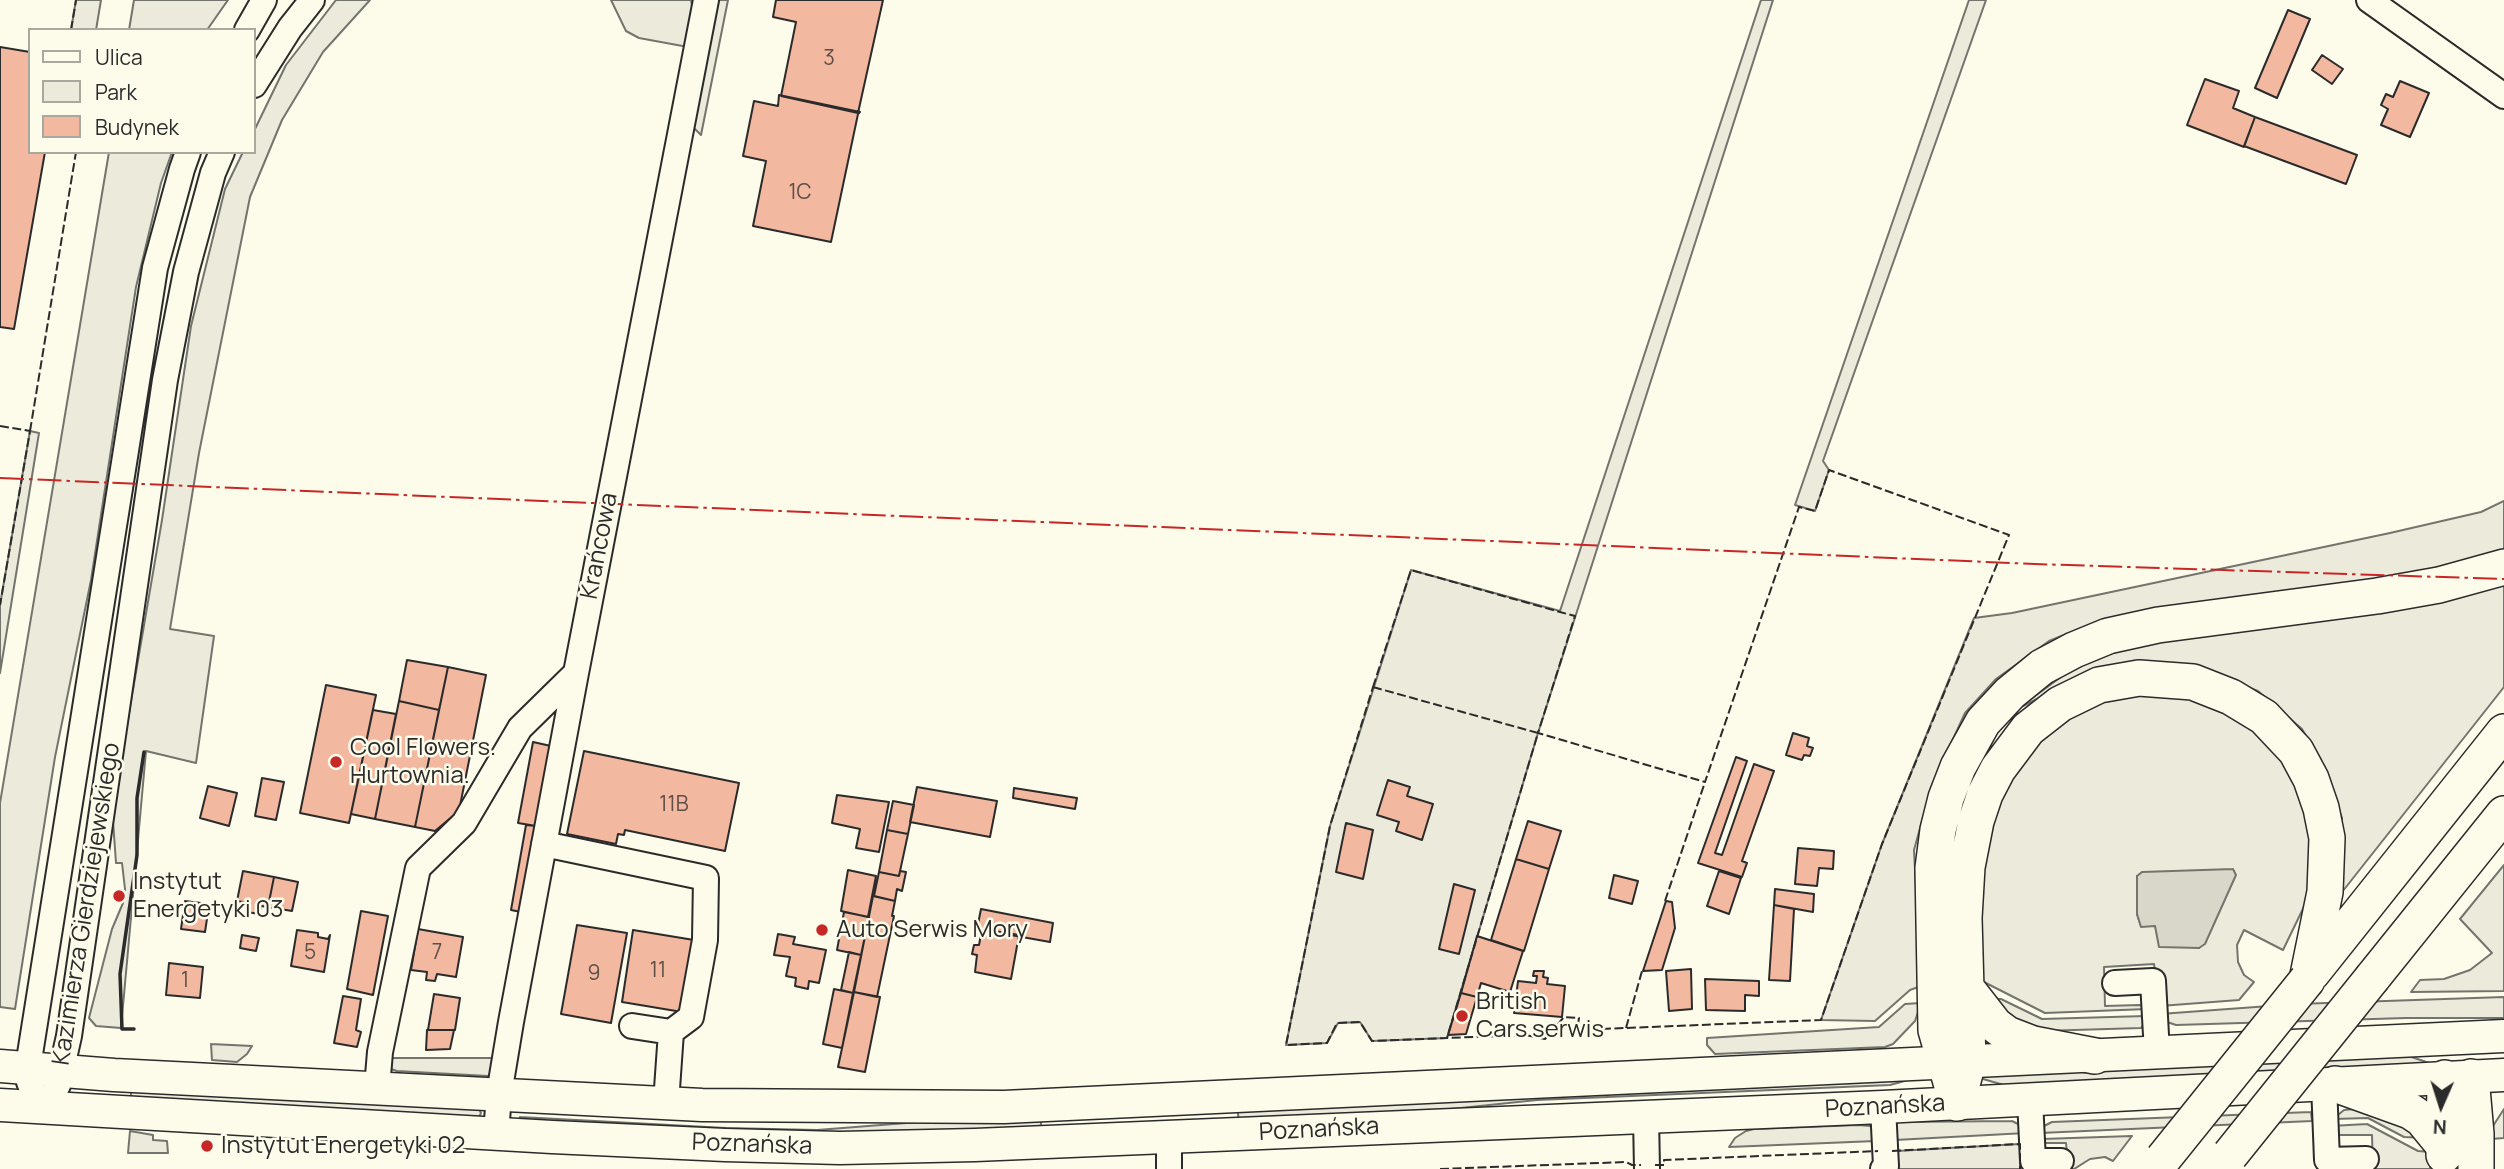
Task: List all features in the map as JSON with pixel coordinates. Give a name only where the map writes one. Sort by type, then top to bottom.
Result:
[{"type":"highway","points":[[1956,1063],[1936,1030],[1932,907],[1938,830],[1958,767],[1983,722],[2010,693],[2042,667],[2108,636],[2158,625],[2376,596],[2439,585],[2504,567]]},
{"type":"highway","points":[[1956,1103],[1956,1063],[1967,989],[1964,918],[1970,844],[1985,794],[1998,769],[2028,729],[2060,704],[2099,685],[2139,678],[2193,682],[2231,697],[2264,717],[2296,751],[2318,798],[2327,838],[2325,892],[2307,980]]},
{"type":"highway","points":[[2159,1164],[2504,732]]},
{"type":"highway","points":[[2225,1162],[2504,814]]},
{"type":"highway","points":[[1967,989],[1995,1025],[2007,1034],[2033,1044],[2095,1056]]},
{"type":"highway","points":[[2444,1157],[2473,1077]]},
{"type":"highway","points":[[2473,1077],[2476,1169]]},
{"type":"highway","points":[[2329,1084],[2410,1111],[2422,1119],[2444,1157]]},
{"type":"main road","name":"Poznańska","points":[[14,1067],[666,1103],[1004,1107],[2504,1036]]},
{"type":"main road","points":[[2457,1038],[2473,1077]]},
{"type":"main road","name":"Poznańska","points":[[0,1105],[725,1145],[840,1148],[975,1145],[1882,1107],[2473,1077]]},
{"type":"street","points":[[248,28],[264,0]]},
{"type":"street","points":[[256,82],[290,28],[312,0]]},
{"type":"street","name":"Krańcowa","points":[[496,1133],[499,1094],[544,844],[706,0]]},
{"type":"street","points":[[2370,0],[2504,96]]},
{"type":"street","name":"Kazimierza Gierdziejewskiego","points":[[187,154],[153,281],[14,1067],[29,1082],[44,1108],[58,1085],[63,1070],[165,380],[186,272],[213,173],[221,154]]},
{"type":"street","points":[[377,1088],[379,1056],[418,867],[464,823],[520,728],[576,673]]},
{"type":"street","points":[[544,844],[706,878],[705,940],[691,1017],[671,1032],[632,1026]]},
{"type":"street","points":[[2115,983],[2153,981],[2157,1053]]},
{"type":"street","points":[[666,1103],[671,1032]]},
{"type":"street","points":[[2329,1084],[2327,1160],[2366,1159]]},
{"type":"street","points":[[2030,1100],[2033,1161],[2061,1161]]},
{"type":"street","points":[[1882,1107],[1886,1166],[1883,1169]]},
{"type":"street","points":[[1646,1117],[1647,1169]]},
{"type":"street","points":[[1169,1136],[1169,1169]]},
{"type":"green space","points":[[76,0],[101,0],[96,28],[71,28]]},
{"type":"green space","points":[[134,0],[228,0],[208,28],[129,28]]},
{"type":"green space","points":[[336,0],[370,0],[323,52],[282,120],[250,197],[199,453],[170,629],[214,636],[196,763],[146,751],[121,1028],[96,1026],[89,1018],[125,889],[122,863],[116,863],[113,821],[116,789],[162,520],[191,326],[225,189],[242,154],[256,154],[256,127],[286,65]]},
{"type":"green space","points":[[611,0],[691,0],[694,16],[688,47],[639,38],[626,31]]},
{"type":"green space","points":[[717,0],[728,0],[701,135],[693,127]]},
{"type":"green space","points":[[1761,0],[1773,0],[1538,733],[1447,1038],[1372,1041],[1360,1022],[1338,1023],[1327,1043],[1286,1045],[1330,826],[1411,570],[1560,611]]},
{"type":"green space","points":[[1969,0],[1986,0],[1823,461],[1829,470],[1815,511],[1795,505]]},
{"type":"green space","points":[[109,154],[171,154],[161,183],[136,287],[91,580],[55,757],[15,1009],[0,1007],[0,803]]},
{"type":"green space","points":[[30,431],[39,433],[0,673],[0,605]]},
{"type":"green space","points":[[2504,501],[2504,552],[2428,572],[2089,625],[2049,641],[1996,679],[1965,713],[1932,785],[1914,850],[1921,986],[1910,990],[1875,1021],[1821,1020],[1882,844],[1974,618],[2012,613],[2390,533],[2481,512]]},
{"type":"green space","points":[[2504,581],[2504,687],[2335,901],[2342,818],[2323,765],[2302,729],[2258,691],[2209,672],[2073,681],[2017,709],[2083,661],[2155,641]]},
{"type":"green space","points":[[2142,694],[2197,695],[2245,718],[2275,746],[2310,811],[2314,886],[2283,950],[2244,930],[2237,945],[2238,962],[2244,975],[2254,982],[2239,1000],[2160,1006],[2154,964],[2104,967],[2105,1006],[2140,1005],[2147,1009],[2045,1013],[1978,979],[1980,861],[1994,799],[2026,749],[2056,724],[2091,705]],"holes":[[[2137,876],[2199,948],[2158,934],[2155,926],[2141,926],[2137,914]]]},
{"type":"green space","points":[[2504,865],[2504,991],[2411,992],[2420,980],[2444,979],[2470,970],[2492,953],[2460,919]]},
{"type":"green space","points":[[2504,997],[2504,1018],[2176,1025],[2164,1021],[2160,1014],[2297,1004]]},
{"type":"green space","points":[[1984,999],[2001,999],[2042,1019],[2146,1016],[2146,1022],[2141,1028],[2041,1031],[2028,1029]]},
{"type":"green space","points":[[1921,1003],[1915,1021],[1893,1044],[1885,1047],[1715,1054],[1707,1045],[1707,1038],[1879,1027],[1905,1004]]},
{"type":"green space","points":[[211,1044],[252,1046],[237,1062],[212,1060]]},
{"type":"green space","points":[[2403,1054],[2432,1064],[2004,1085],[1981,1076]]},
{"type":"green space","points":[[386,1058],[500,1058],[494,1073],[488,1076],[397,1071],[388,1068]]},
{"type":"green space","points":[[1908,1080],[1890,1085],[1537,1100],[1432,1111],[1239,1121],[1237,1107]]},
{"type":"green space","points":[[131,1086],[479,1109],[481,1113],[478,1119],[131,1102]]},
{"type":"green space","points":[[2373,1107],[2425,1138],[2404,1137],[2368,1118],[2333,1119],[2344,1110]]},
{"type":"green space","points":[[2504,1109],[2504,1138],[2491,1139],[2493,1126]]},
{"type":"green space","points":[[2311,1112],[2312,1121],[2040,1133],[2044,1126],[2052,1122]]},
{"type":"green space","points":[[520,1117],[817,1130],[945,1120],[1041,1121],[1041,1124],[1040,1128],[830,1136],[519,1121]]},
{"type":"green space","points":[[2012,1121],[2024,1127],[2026,1133],[1895,1140],[1894,1126],[1898,1122]]},
{"type":"green space","points":[[2367,1124],[2418,1151],[2431,1152],[2430,1169],[2373,1169],[2372,1135],[2334,1134],[2331,1126]]},
{"type":"green space","points":[[1859,1125],[1875,1129],[1876,1141],[1729,1147],[1735,1138],[1754,1129]]},
{"type":"green space","points":[[130,1131],[153,1135],[153,1140],[167,1141],[168,1153],[128,1153]]},
{"type":"green space","points":[[2132,1136],[2113,1161],[2105,1157],[2090,1159],[2074,1169],[2061,1169],[2068,1162],[2066,1143],[2044,1143],[2042,1139]]},
{"type":"green space","points":[[2020,1144],[2020,1169],[1897,1169],[1897,1151]]},
{"type":"shaded area","points":[[2233,869],[2236,875],[2205,944],[2199,948],[2159,947],[2155,926],[2141,927],[2137,914],[2137,876],[2142,872]]},
{"type":"building","points":[[776,0],[883,0],[858,113],[781,96],[796,22],[773,17]]},
{"type":"building","points":[[2288,10],[2310,19],[2277,98],[2255,88]]},
{"type":"building","points":[[0,47],[28,52],[28,154],[45,154],[14,329],[0,327]]},
{"type":"building","points":[[2322,55],[2343,69],[2332,84],[2312,70]]},
{"type":"building","points":[[2205,79],[2239,91],[2233,108],[2255,117],[2244,147],[2187,125]]},
{"type":"building","points":[[2400,81],[2429,93],[2410,137],[2381,125],[2388,109],[2381,105],[2386,94],[2393,97]]},
{"type":"building","points":[[779,95],[860,112],[831,242],[753,226],[766,161],[743,156],[754,101],[778,106]]},
{"type":"building","points":[[2255,117],[2357,155],[2346,184],[2244,146]]},
{"type":"building","points":[[407,660],[448,667],[439,710],[399,701]]},
{"type":"building","points":[[448,667],[486,675],[459,811],[435,831],[415,827]]},
{"type":"building","name":"Cool Flowers. Hurtownia.","points":[[326,685],[376,695],[349,823],[300,813]]},
{"type":"building","points":[[399,701],[439,710],[415,827],[375,819]]},
{"type":"building","points":[[373,710],[396,714],[375,819],[351,814]]},
{"type":"building","points":[[1793,733],[1809,738],[1807,746],[1813,748],[1810,756],[1804,755],[1802,760],[1786,755]]},
{"type":"building","points":[[533,742],[551,746],[536,826],[518,823]]},
{"type":"building","points":[[584,751],[739,783],[725,851],[625,830],[624,835],[618,834],[616,844],[567,834]]},
{"type":"building","points":[[1736,757],[1747,761],[1715,853],[1722,855],[1754,764],[1774,771],[1742,861],[1747,863],[1742,877],[1698,863]]},
{"type":"building","points":[[262,778],[284,782],[276,820],[255,816]]},
{"type":"building","points":[[1388,780],[1410,787],[1407,796],[1433,804],[1422,840],[1396,831],[1399,822],[1377,815]]},
{"type":"building","points":[[208,786],[237,793],[229,826],[200,818]]},
{"type":"building","points":[[917,787],[997,801],[990,837],[910,822]]},
{"type":"building","points":[[1014,788],[1077,798],[1075,809],[1013,798]]},
{"type":"building","points":[[837,795],[889,802],[879,852],[856,848],[860,829],[832,823]]},
{"type":"building","points":[[893,801],[914,805],[908,834],[887,830]]},
{"type":"building","points":[[1528,821],[1561,831],[1549,869],[1516,859]]},
{"type":"building","points":[[1346,823],[1373,830],[1363,879],[1336,872]]},
{"type":"building","points":[[526,825],[536,826],[521,912],[511,910]]},
{"type":"building","points":[[887,830],[908,834],[899,876],[879,872]]},
{"type":"building","points":[[1798,848],[1834,851],[1833,869],[1819,868],[1817,886],[1795,884]]},
{"type":"building","points":[[1516,859],[1549,869],[1524,951],[1491,940]]},
{"type":"building","points":[[848,870],[876,876],[868,917],[841,911]]},
{"type":"building","points":[[243,871],[274,877],[268,907],[261,906],[259,914],[247,912],[249,903],[237,901]]},
{"type":"building","points":[[900,871],[906,872],[902,891],[897,889],[895,901],[874,896],[879,872],[899,876]]},
{"type":"building","points":[[1719,871],[1741,878],[1729,914],[1707,906]]},
{"type":"building","points":[[1614,875],[1638,881],[1632,904],[1609,898]]},
{"type":"building","points":[[274,877],[298,882],[292,911],[268,907]]},
{"type":"building","points":[[1454,884],[1475,890],[1459,954],[1439,949]]},
{"type":"building","points":[[1775,889],[1814,894],[1813,912],[1774,905]]},
{"type":"building","points":[[873,896],[895,901],[877,997],[854,992]]},
{"type":"building","points":[[185,901],[201,903],[200,911],[208,912],[205,932],[181,929]]},
{"type":"building","points":[[1666,901],[1672,902],[1675,928],[1662,970],[1643,971]]},
{"type":"building","points":[[1774,905],[1794,909],[1790,981],[1769,980]]},
{"type":"building","points":[[981,909],[1053,923],[1050,942],[977,929]]},
{"type":"building","points":[[361,911],[388,916],[373,995],[347,989]]},
{"type":"building","points":[[844,912],[869,917],[861,955],[837,950]]},
{"type":"building","points":[[577,925],[627,933],[611,1023],[561,1014]]},
{"type":"building","points":[[418,929],[463,937],[456,977],[437,974],[435,981],[426,980],[427,972],[411,970]]},
{"type":"building","points":[[982,929],[1019,935],[1011,979],[975,972],[977,955],[972,954],[974,945],[979,945]]},
{"type":"building","points":[[297,930],[318,933],[318,937],[328,939],[330,935],[324,972],[291,966]]},
{"type":"building","points":[[633,930],[694,940],[682,1012],[622,1002]]},
{"type":"building","points":[[778,934],[795,937],[793,944],[826,950],[819,983],[809,981],[808,989],[795,986],[796,978],[786,976],[790,957],[774,955]]},
{"type":"building","points":[[242,935],[259,938],[256,951],[240,948]]},
{"type":"building","points":[[1477,936],[1523,951],[1510,992],[1481,983],[1477,997],[1461,993]]},
{"type":"building","points":[[849,952],[861,955],[853,993],[841,990]]},
{"type":"building","points":[[169,963],[203,967],[200,998],[166,995]]},
{"type":"building","points":[[1691,969],[1692,1009],[1669,1011],[1666,971]]},
{"type":"building","points":[[1534,971],[1544,971],[1543,977],[1548,978],[1547,984],[1565,986],[1562,1017],[1514,1013],[1518,981],[1536,983],[1537,976],[1533,976]]},
{"type":"building","points":[[1705,979],[1759,981],[1759,996],[1745,995],[1745,1011],[1706,1010]]},
{"type":"building","points":[[834,989],[853,993],[842,1048],[823,1044]]},
{"type":"building","points":[[854,992],[880,997],[865,1072],[838,1067]]},
{"type":"building","name":"British Cars serwis","points":[[1461,993],[1477,997],[1466,1034],[1448,1035]]},
{"type":"building","points":[[434,994],[460,998],[455,1030],[428,1030]]},
{"type":"building","points":[[343,996],[361,999],[356,1030],[361,1032],[357,1047],[334,1043]]},
{"type":"building","points":[[427,1030],[454,1030],[450,1049],[426,1050]]},
{"type":"fence","points":[[71,28],[76,0]]},
{"type":"fence","points":[[30,431],[76,154]]},
{"type":"fence","points":[[0,426],[30,431],[0,605]]},
{"type":"fence","points":[[1373,687],[1411,570],[1575,616],[1538,733],[1705,782],[1799,507],[1815,511],[1829,470],[2009,535],[1882,844],[1821,1020],[1577,1030],[1579,1018],[1564,1017],[1545,1039],[1525,1035],[1447,1038]]},
{"type":"fence","points":[[1373,687],[1538,733],[1447,1038],[1372,1041],[1360,1022],[1337,1023],[1327,1043],[1286,1045],[1330,826],[1373,687]]},
{"type":"fence","points":[[1665,901],[1705,782]]},
{"type":"fence","points":[[1626,1028],[1642,971]]},
{"type":"fence","points":[[1892,1151],[2020,1144],[2020,1169]]},
{"type":"fence","points":[[1655,1165],[1664,1165],[1664,1160],[1878,1151]]},
{"type":"fence","points":[[1440,1169],[1626,1162],[1641,1165]]},
{"type":"wall","points":[[134,1029],[122,1029],[120,974],[137,855],[137,798],[144,752]]},
{"type":"power","points":[[0,478],[2035,564],[2504,579]]},
{"type":"place","name":"Cool Flowers. Hurtownia.","points":[[336,762]]},
{"type":"place","name":"Instytut Energetyki 03","points":[[119,896]]},
{"type":"place","name":"Auto Serwis Mory","points":[[822,930]]},
{"type":"place","name":"British Cars serwis","points":[[1462,1016]]},
{"type":"place","name":"Instytut Energetyki 02","points":[[207,1146]]}]
